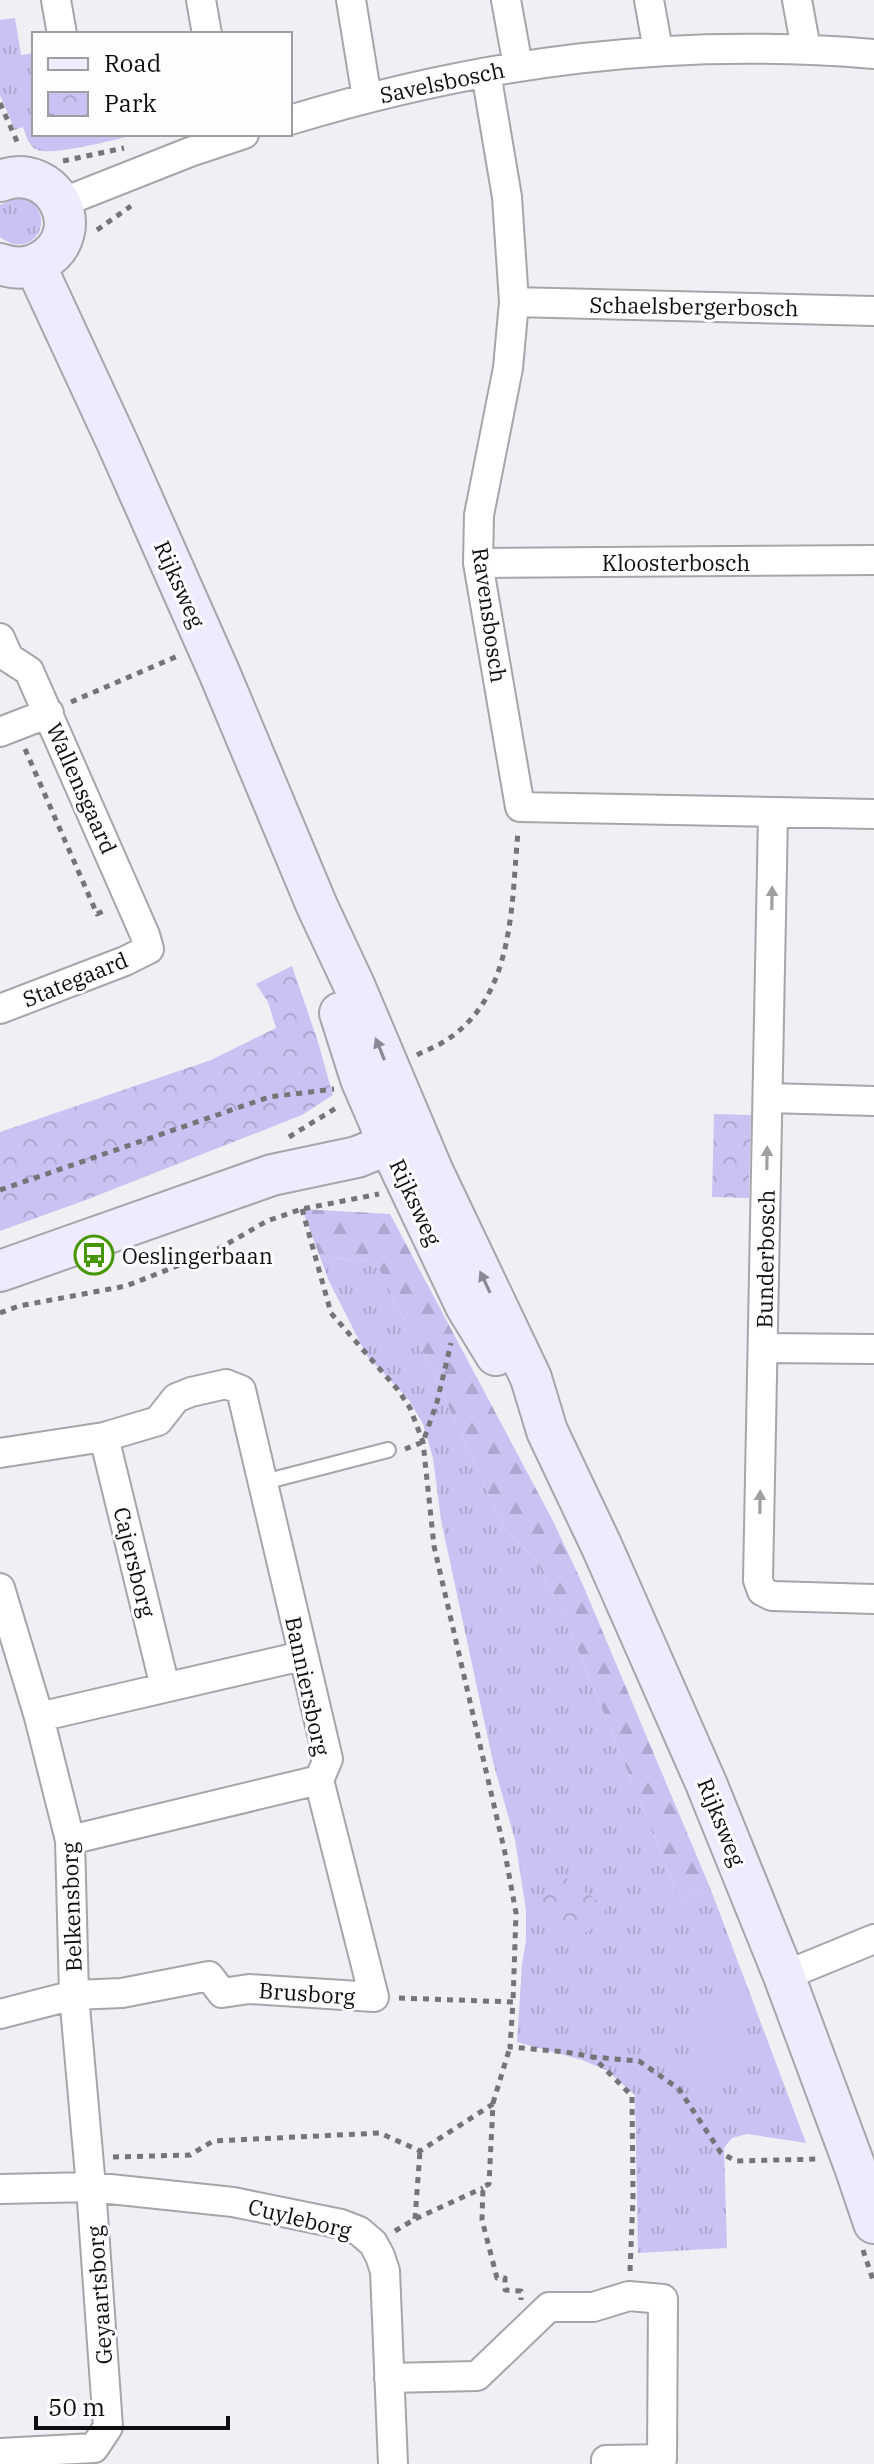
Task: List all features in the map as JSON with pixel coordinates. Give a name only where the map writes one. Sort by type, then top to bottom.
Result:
[{"type":"main road","points":[[5,172],[36,180],[55,193],[65,220],[60,243],[47,259],[18,264]]},
{"type":"main road","name":"Rijksweg","points":[[18,264],[117,442],[219,672],[317,906],[354,985],[393,1128],[448,1204],[531,1378],[547,1431],[706,1783],[784,1976],[874,2223]]},
{"type":"main road","points":[[0,1271],[272,1175],[357,1157],[393,1128]]},
{"type":"street","points":[[56,0],[62,32]]},
{"type":"street","points":[[201,0],[207,32]]},
{"type":"street","name":"Savelsbosch","points":[[351,0],[367,98]]},
{"type":"street","name":"Savelsbosch","points":[[506,0],[518,66]]},
{"type":"street","points":[[649,0],[658,50]]},
{"type":"street","points":[[797,0],[806,49]]},
{"type":"street","name":"Savelsbosch","points":[[292,119],[367,98],[518,66],[593,56],[658,50],[806,49],[874,54]]},
{"type":"street","name":"Ravensbosch","points":[[486,73],[507,197],[514,302],[508,368],[479,515],[478,563],[520,807]]},
{"type":"street","points":[[61,203],[230,136]]},
{"type":"street","name":"Schaelsbergerbosch","points":[[514,302],[874,311]]},
{"type":"street","name":"Kloosterbosch","points":[[478,563],[874,560]]},
{"type":"street","name":"Wallensgaard","points":[[0,638],[9,658],[29,671],[149,949]]},
{"type":"street","points":[[7,729],[49,713]]},
{"type":"street","points":[[520,807],[874,814]]},
{"type":"street","name":"Bunderbosch","points":[[773,814],[758,1580],[762,1591],[772,1596],[874,1599]]},
{"type":"street","name":"Stategaard","points":[[0,1009],[149,949]]},
{"type":"street","points":[[768,1098],[874,1101]]},
{"type":"street","points":[[763,1348],[874,1349]]},
{"type":"street","name":"Banniersborg","points":[[0,1453],[104,1437],[158,1421],[176,1398],[191,1392],[226,1384],[241,1390],[328,1759],[319,1780],[70,1840]]},
{"type":"street","name":"Cajersborg","points":[[104,1437],[165,1687]]},
{"type":"street","name":"Belkensborg","points":[[0,1588],[39,1717],[70,1840],[74,1995],[91,2187]]},
{"type":"street","points":[[39,1717],[302,1656]]},
{"type":"street","name":"Brusborg","points":[[74,1995],[122,1993],[209,1976],[222,1993],[249,1989],[374,1997],[319,1780]]},
{"type":"street","points":[[784,1976],[874,1939]]},
{"type":"street","points":[[0,2014],[74,1995]]},
{"type":"street","name":"Cuyleborg","points":[[0,2189],[91,2187],[233,2202],[341,2224],[359,2231],[373,2243],[385,2271],[393,2464]]},
{"type":"street","name":"Geyaartsborg","points":[[0,2453],[94,2448],[108,2427],[91,2187]]},
{"type":"street","points":[[389,2378],[477,2376],[549,2307],[593,2307],[629,2296],[663,2299],[662,2459],[606,2462]]},
{"type":"lane","points":[[264,1482],[388,1450]]},
{"type":"path","points":[[0,103],[5,172]]},
{"type":"path","points":[[49,713],[181,655]]},
{"type":"path","points":[[7,729],[97,914],[130,900]]},
{"type":"path","points":[[409,1058],[443,1043],[470,1020],[486,1000],[497,976],[508,936],[520,807]]},
{"type":"path","points":[[0,1190],[269,1097],[340,1088]]},
{"type":"path","points":[[0,1313],[19,1306],[126,1286],[213,1252],[267,1221],[302,1209],[380,1194]]},
{"type":"path","points":[[302,1209],[331,1313],[398,1390],[410,1408],[423,1442],[434,1546],[516,1913],[510,2047],[493,2104],[489,2184],[373,2243]]},
{"type":"path","points":[[388,1450],[404,1450],[423,1442],[437,1402],[453,1333]]},
{"type":"path","points":[[374,1997],[513,2002]]},
{"type":"path","points":[[510,2047],[639,2061],[679,2089],[721,2153],[736,2161],[833,2159]]},
{"type":"path","points":[[593,2057],[632,2096],[633,2198],[629,2296]]},
{"type":"path","points":[[420,2151],[493,2104]]},
{"type":"path","points":[[89,2157],[190,2155],[213,2141],[380,2133],[420,2151]]},
{"type":"path","points":[[415,2219],[420,2151]]},
{"type":"path","points":[[483,2187],[482,2220],[497,2278],[505,2278],[505,2290],[521,2291],[524,2333]]},
{"type":"green space","points":[[15,18],[21,55],[32,53],[32,136],[131,136],[69,149],[35,149],[23,127],[15,130],[0,95],[0,20]]},
{"type":"green space","points":[[14,198],[30,200],[38,209],[40,228],[29,242],[10,243],[0,237],[0,205]]},
{"type":"green space","points":[[292,966],[333,1095],[302,1115],[0,1231],[0,1132],[211,1060],[276,1028],[268,1002],[256,984]]},
{"type":"green space","points":[[714,1114],[751,1115],[749,1198],[712,1197]]},
{"type":"green space","points":[[302,1209],[390,1214],[553,1521],[711,1890],[680,1899],[570,1631],[535,1558],[505,1530],[425,1355],[380,1270],[370,1261],[320,1257]]},
{"type":"green space","points":[[320,1257],[370,1261],[380,1269],[395,1303],[425,1355],[505,1530],[535,1558],[570,1631],[680,1899],[711,1890],[806,2143],[747,2134],[732,2138],[724,2148],[727,2248],[638,2253],[635,2095],[606,2070],[517,2042],[526,1910],[515,1840],[493,1762],[441,1520],[433,1458],[423,1424],[409,1400],[367,1356]]},
{"type":"green space","points":[[566,1878],[607,1908],[590,1931],[581,1934],[539,1903],[557,1879]]},
{"type":"green space","points":[[740,2005],[749,2083],[700,2088],[692,2010]]},
{"type":"place","name":"Oeslingerbaan","points":[[94,1255]]}]
